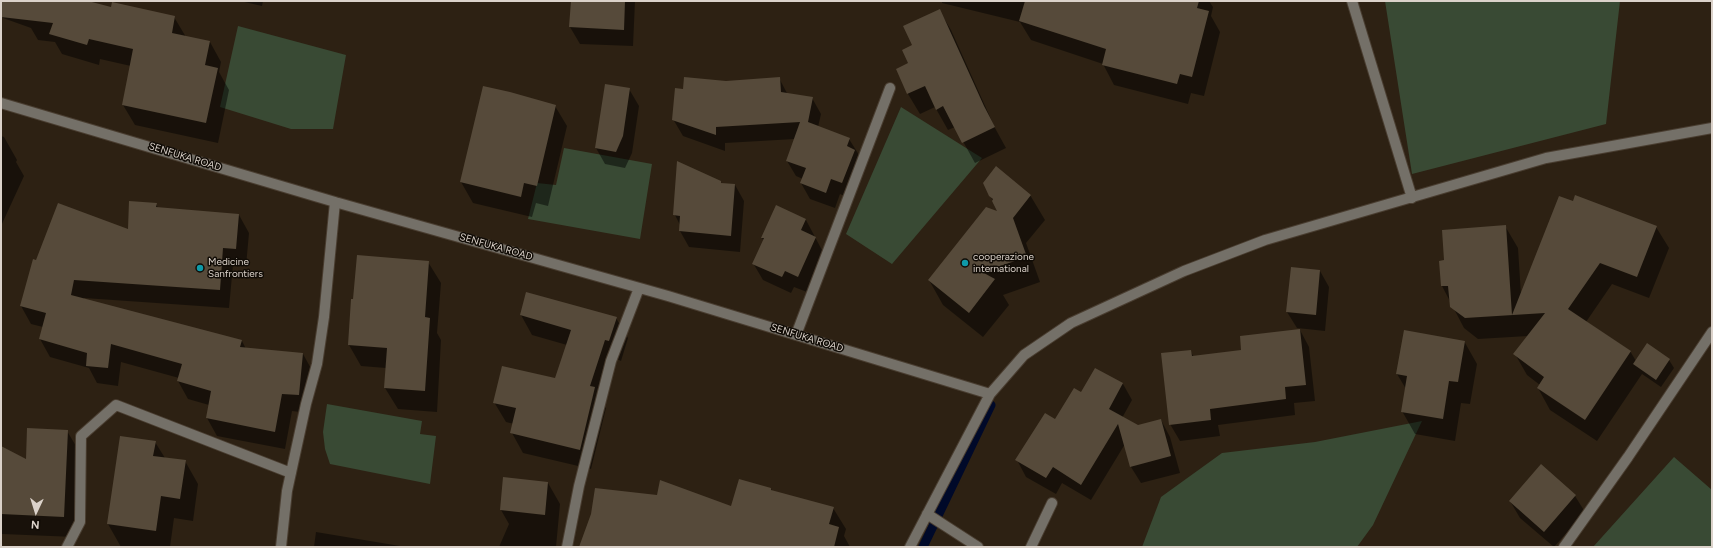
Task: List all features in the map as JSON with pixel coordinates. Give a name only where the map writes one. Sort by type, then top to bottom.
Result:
[{"type":"street","points":[[1352,1],[1412,198]]},
{"type":"street","points":[[796,335],[890,88]]},
{"type":"street","name":"SENFUKA ROAD","points":[[1,102],[335,202],[639,288],[990,394]]},
{"type":"street","points":[[910,547],[990,394],[1024,355],[1078,320],[1184,270],[1265,240],[1546,158],[1712,128]]},
{"type":"street","points":[[281,547],[287,491],[306,404],[317,364],[324,317],[335,202]]},
{"type":"street","points":[[567,547],[579,486],[611,361],[639,288]]},
{"type":"street","points":[[1564,547],[1628,457],[1712,332]]},
{"type":"street","points":[[67,547],[80,522],[81,436],[116,405],[291,473]]},
{"type":"street","points":[[1031,547],[1052,503]]},
{"type":"street","points":[[927,514],[978,547]]},
{"type":"green space","points":[[1385,1],[1620,1],[1606,124],[1412,174]]},
{"type":"green space","points":[[238,26],[346,55],[333,129],[291,129],[220,107]]},
{"type":"green space","points":[[901,107],[982,158],[892,264],[846,234]]},
{"type":"green space","points":[[564,148],[652,164],[640,239],[528,219],[537,183],[556,185]]},
{"type":"green space","points":[[327,404],[422,421],[420,434],[436,436],[430,484],[330,464],[325,449],[323,432]]},
{"type":"green space","points":[[1422,421],[1373,525],[1357,547],[1142,547],[1161,497],[1222,453],[1315,442]]},
{"type":"green space","points":[[1674,457],[1712,490],[1712,547],[1593,547]]},
{"type":"building","points":[[1,1],[88,1],[111,7],[112,2],[175,16],[172,33],[210,41],[205,65],[218,68],[206,123],[122,105],[133,49],[89,39],[87,45],[49,34],[53,23],[1,17]]},
{"type":"building","points":[[571,1],[625,1],[624,30],[569,27]]},
{"type":"building","points":[[1025,1],[1199,1],[1197,8],[1209,11],[1192,77],[1180,74],[1177,84],[1102,65],[1106,49],[1019,21]]},
{"type":"building","points":[[940,9],[995,127],[962,143],[943,106],[936,110],[925,86],[907,94],[896,69],[908,63],[902,50],[912,45],[903,26]]},
{"type":"building","points":[[684,77],[726,81],[780,77],[781,92],[813,97],[808,122],[850,138],[847,146],[855,150],[842,183],[831,179],[826,193],[800,183],[806,168],[786,161],[800,122],[716,127],[716,135],[672,120],[675,88],[683,89]]},
{"type":"building","points":[[605,84],[630,88],[623,136],[616,152],[595,148]]},
{"type":"building","points":[[483,86],[556,105],[537,186],[524,183],[521,197],[460,182]]},
{"type":"building","points":[[677,161],[721,181],[721,183],[735,184],[731,236],[679,231],[680,216],[673,215]]},
{"type":"building","points":[[996,166],[1031,195],[1013,218],[1027,257],[982,272],[995,279],[969,313],[928,280],[986,207],[997,211],[992,201],[993,199],[989,196],[983,183]]},
{"type":"building","points":[[1575,195],[1657,226],[1637,277],[1600,263],[1568,309],[1631,351],[1585,420],[1537,388],[1544,377],[1513,354],[1545,313],[1465,318],[1450,307],[1448,286],[1441,286],[1439,261],[1444,260],[1442,230],[1506,225],[1512,315],[1559,196],[1573,201]]},
{"type":"building","points":[[129,201],[157,203],[156,207],[239,214],[236,249],[223,248],[220,290],[74,280],[71,295],[242,340],[240,347],[303,353],[299,395],[282,394],[275,432],[206,418],[211,391],[177,381],[182,364],[111,344],[108,368],[86,366],[87,353],[39,339],[46,313],[20,306],[33,259],[36,260],[58,203],[128,229]]},
{"type":"building","points":[[776,205],[806,219],[801,230],[816,237],[798,277],[785,271],[782,277],[752,264],[764,238],[761,238]]},
{"type":"building","points":[[357,255],[429,261],[425,317],[430,318],[425,391],[384,388],[387,348],[348,345],[351,299],[353,299]]},
{"type":"building","points":[[1291,267],[1320,270],[1316,315],[1286,312]]},
{"type":"building","points":[[526,292],[617,317],[609,341],[605,340],[590,386],[595,387],[580,450],[510,433],[516,408],[493,403],[502,366],[555,378],[571,330],[520,315]]},
{"type":"building","points":[[1300,329],[1306,385],[1285,387],[1286,399],[1210,409],[1211,420],[1169,425],[1161,353],[1191,350],[1192,356],[1241,350],[1240,336]]},
{"type":"building","points":[[1404,330],[1465,341],[1458,382],[1449,381],[1443,419],[1401,412],[1407,376],[1396,374]]},
{"type":"building","points":[[1647,343],[1670,359],[1656,380],[1633,364]]},
{"type":"building","points":[[1095,368],[1123,383],[1109,409],[1138,425],[1161,419],[1171,456],[1130,467],[1118,424],[1081,485],[1053,467],[1046,478],[1015,460],[1045,413],[1055,419],[1074,388],[1081,392]]},
{"type":"building","points":[[27,428],[68,430],[64,517],[1,514],[1,446],[26,459]]},
{"type":"building","points":[[120,436],[156,441],[153,456],[186,460],[180,499],[161,496],[156,531],[107,524]]},
{"type":"building","points":[[1541,464],[1576,495],[1544,532],[1509,501]]},
{"type":"building","points":[[503,477],[548,482],[545,515],[500,510]]},
{"type":"building","points":[[739,479],[771,488],[771,490],[834,507],[829,524],[839,527],[834,547],[579,547],[591,514],[595,488],[657,495],[660,480],[731,506]]},
{"type":"waterway","points":[[923,547],[991,405]]},
{"type":"place","name":"cooperazione international","points":[[965,263]]},
{"type":"place","name":"Medicine Sanfrontiers","points":[[200,268]]}]
